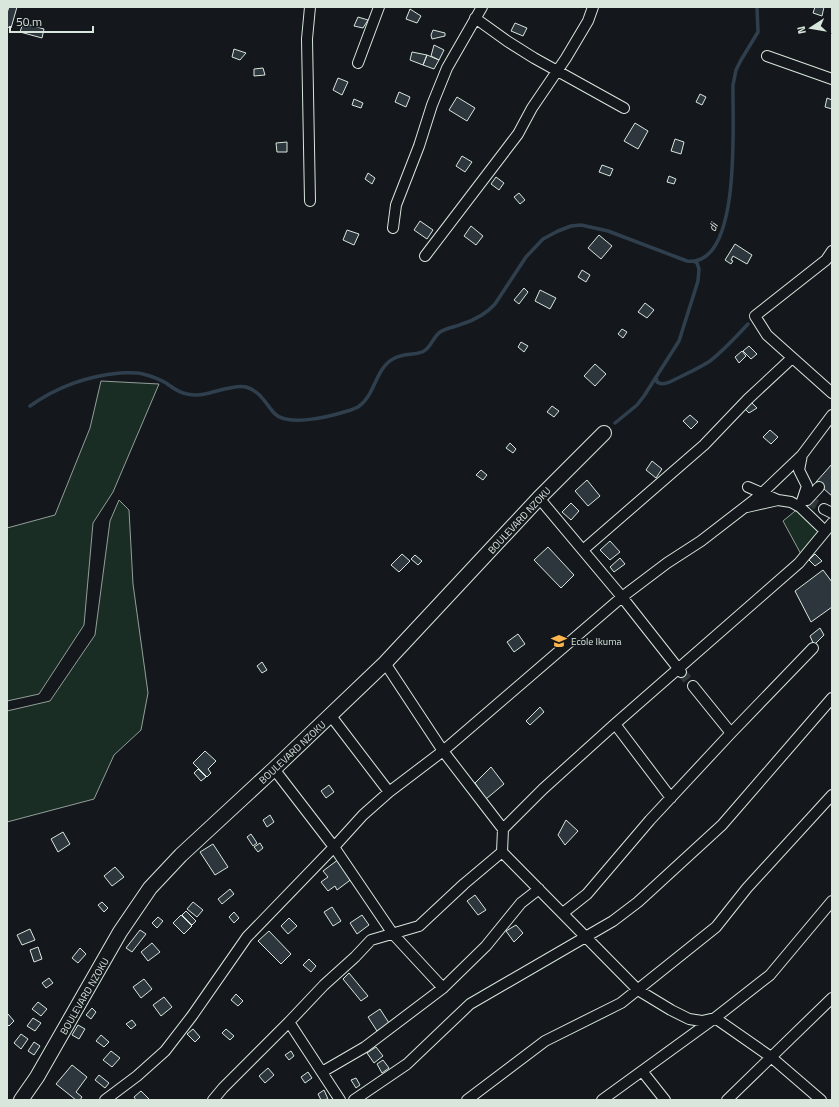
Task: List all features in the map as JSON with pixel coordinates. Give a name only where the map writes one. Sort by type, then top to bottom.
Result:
[{"type":"street","points":[[310,7],[307,39],[310,201]]},
{"type":"street","points":[[358,63],[379,7]]},
{"type":"street","points":[[393,228],[396,205],[416,154],[446,68],[482,7]]},
{"type":"street","points":[[425,256],[518,134],[532,108],[588,21],[593,7]]},
{"type":"street","points":[[475,18],[507,41],[624,108]]},
{"type":"street","points":[[766,56],[832,79]]},
{"type":"street","points":[[832,250],[826,260],[755,316],[766,335],[832,393]]},
{"type":"street","points":[[583,550],[704,445],[748,399],[792,358]]},
{"type":"street","points":[[105,1100],[137,1076],[165,1051],[192,1016],[247,938],[363,815],[389,792],[443,751],[622,597],[667,563],[701,541],[762,493],[802,456],[832,415]]},
{"type":"street","name":"BOULEVARD NZOKU","points":[[21,1100],[41,1071],[120,932],[150,888],[181,855],[331,716],[385,663],[538,498],[604,433]]},
{"type":"street","points":[[503,829],[615,724],[680,670],[799,563],[829,529],[805,501],[806,486],[799,470],[802,456]]},
{"type":"street","points":[[748,487],[778,500],[791,502],[805,501],[819,487]]},
{"type":"street","points":[[538,498],[622,597],[680,670]]},
{"type":"street","points":[[742,508],[778,500]]},
{"type":"street","points":[[563,913],[587,894],[671,798],[731,733],[814,648]]},
{"type":"street","points":[[213,1100],[324,985],[371,940],[418,926],[502,852],[503,829],[443,751],[385,663]]},
{"type":"street","points":[[693,686],[731,733]]},
{"type":"street","points":[[354,1100],[407,1064],[470,1004],[613,921],[638,902],[722,825],[832,698]]},
{"type":"street","points":[[331,716],[389,792]]},
{"type":"street","points":[[615,724],[671,798]]},
{"type":"street","points":[[274,769],[334,847],[393,934],[443,988]]},
{"type":"street","points":[[467,1100],[544,1041],[621,1003],[716,927],[747,888],[832,795]]},
{"type":"street","points":[[502,852],[638,990],[689,1019],[702,1021],[716,1018],[771,1057],[821,1100]]},
{"type":"street","points":[[322,1072],[365,1047],[443,988],[486,946],[520,902],[539,889]]},
{"type":"street","points":[[602,1100],[716,1018],[770,975],[832,901]]},
{"type":"street","points":[[727,1100],[832,998]]},
{"type":"street","points":[[289,1022],[340,1100]]},
{"type":"street","points":[[642,1071],[665,1100]]},
{"type":"green space","points":[[101,381],[159,384],[113,492],[93,523],[84,625],[39,694],[7,701],[7,528],[55,515],[90,428]]},
{"type":"green space","points":[[119,500],[129,510],[133,584],[148,693],[141,730],[114,755],[94,799],[7,822],[7,711],[50,701],[95,635],[110,521]]},
{"type":"green space","points":[[800,507],[825,531],[802,556],[783,521]]},
{"type":"building","points":[[9,7],[17,7],[11,28],[7,27],[7,13]]},
{"type":"building","points":[[815,7],[824,7],[822,16],[813,13]]},
{"type":"building","points":[[410,9],[421,16],[417,23],[406,19]]},
{"type":"building","points":[[358,17],[368,20],[363,28],[354,26]]},
{"type":"building","points":[[23,23],[44,29],[42,38],[20,32]]},
{"type":"building","points":[[515,23],[527,28],[523,36],[511,31]]},
{"type":"building","points":[[433,30],[445,33],[445,36],[432,39],[431,35]]},
{"type":"building","points":[[434,45],[444,50],[439,60],[431,56]]},
{"type":"building","points":[[234,49],[246,53],[240,60],[232,57]]},
{"type":"building","points":[[412,52],[427,55],[423,65],[410,60]]},
{"type":"building","points":[[427,55],[439,60],[434,69],[423,65]]},
{"type":"building","points":[[263,68],[265,75],[254,76],[254,69]]},
{"type":"building","points":[[338,78],[348,82],[342,95],[333,90]]},
{"type":"building","points":[[399,92],[410,97],[406,107],[395,102]]},
{"type":"building","points":[[700,94],[706,97],[702,105],[696,102]]},
{"type":"building","points":[[457,97],[475,108],[467,121],[449,110]]},
{"type":"building","points":[[827,98],[832,100],[832,109],[825,107]]},
{"type":"building","points":[[354,99],[363,103],[361,108],[352,105]]},
{"type":"building","points":[[635,123],[648,131],[638,149],[624,141]]},
{"type":"building","points":[[675,139],[684,142],[681,154],[671,151]]},
{"type":"building","points":[[287,142],[287,152],[277,152],[276,143]]},
{"type":"building","points":[[462,156],[472,162],[465,172],[456,166]]},
{"type":"building","points":[[602,165],[613,169],[610,176],[599,172]]},
{"type":"building","points":[[368,173],[375,178],[372,184],[365,179]]},
{"type":"building","points":[[669,176],[676,179],[674,184],[667,182]]},
{"type":"building","points":[[496,177],[504,183],[499,190],[491,184]]},
{"type":"building","points":[[519,193],[525,200],[520,204],[514,197]]},
{"type":"building","points":[[420,221],[433,230],[427,239],[414,230]]},
{"type":"building","points":[[471,226],[483,236],[476,245],[464,236]]},
{"type":"building","points":[[347,230],[359,234],[354,245],[343,240]]},
{"type":"building","points":[[599,235],[612,246],[601,259],[588,248]]},
{"type":"building","points":[[735,244],[752,255],[747,264],[733,256],[731,260],[733,261],[731,264],[725,260]]},
{"type":"building","points":[[582,270],[590,275],[586,282],[578,277]]},
{"type":"building","points":[[524,288],[528,292],[519,304],[514,300]]},
{"type":"building","points":[[540,290],[556,298],[550,309],[535,301]]},
{"type":"building","points":[[645,303],[654,310],[647,318],[638,312]]},
{"type":"building","points":[[622,329],[627,332],[623,338],[618,334]]},
{"type":"building","points":[[521,342],[528,346],[524,352],[518,347]]},
{"type":"building","points":[[749,346],[757,354],[751,359],[743,351]]},
{"type":"building","points":[[742,351],[746,356],[739,363],[735,357]]},
{"type":"building","points":[[595,364],[606,374],[595,386],[584,376]]},
{"type":"building","points":[[749,400],[757,408],[749,413],[742,406]]},
{"type":"building","points":[[552,406],[559,411],[554,417],[547,412]]},
{"type":"building","points":[[690,415],[698,422],[691,429],[683,421]]},
{"type":"building","points":[[770,430],[778,437],[771,444],[763,437]]},
{"type":"building","points":[[510,443],[516,449],[513,453],[506,448]]},
{"type":"building","points":[[652,461],[662,469],[656,478],[646,470]]},
{"type":"building","points":[[832,464],[832,496],[816,482]]},
{"type":"building","points":[[481,470],[487,475],[483,480],[476,475]]},
{"type":"building","points":[[587,480],[600,496],[588,506],[575,491]]},
{"type":"building","points":[[571,503],[579,511],[571,520],[562,512]]},
{"type":"building","points":[[610,541],[620,552],[610,560],[600,550]]},
{"type":"building","points":[[548,547],[574,575],[561,588],[534,560]]},
{"type":"building","points":[[402,554],[410,561],[399,572],[391,565]]},
{"type":"building","points":[[815,554],[822,561],[815,566],[809,560]]},
{"type":"building","points":[[415,555],[422,561],[418,565],[411,559]]},
{"type":"building","points":[[620,558],[625,564],[614,572],[610,567]]},
{"type":"building","points":[[823,570],[832,582],[832,607],[811,622],[795,591]]},
{"type":"building","points":[[820,628],[824,635],[814,645],[810,636]]},
{"type":"building","points":[[518,634],[525,644],[514,652],[507,642]]},
{"type":"building","points":[[262,662],[267,670],[262,673],[257,666]]},
{"type":"building","points":[[540,707],[544,712],[530,725],[526,721]]},
{"type":"building","points":[[205,751],[216,761],[208,769],[211,773],[207,777],[193,763]]},
{"type":"building","points":[[491,767],[504,784],[486,799],[475,783]]},
{"type":"building","points":[[198,769],[206,777],[201,781],[194,773]]},
{"type":"building","points":[[329,785],[334,792],[326,798],[321,791]]},
{"type":"building","points":[[270,815],[274,822],[267,827],[263,820]]},
{"type":"building","points":[[566,820],[578,831],[565,845],[558,835]]},
{"type":"building","points":[[63,832],[70,844],[58,852],[51,839]]},
{"type":"building","points":[[251,834],[257,843],[253,846],[247,837]]},
{"type":"building","points":[[260,843],[263,848],[258,852],[254,847]]},
{"type":"building","points":[[213,844],[228,867],[215,875],[200,852]]},
{"type":"building","points":[[339,859],[353,878],[337,890],[335,886],[328,891],[321,882],[328,877],[323,871]]},
{"type":"building","points":[[115,867],[124,877],[112,886],[104,876]]},
{"type":"building","points":[[230,889],[234,894],[222,904],[218,899]]},
{"type":"building","points":[[475,895],[486,910],[478,915],[467,901]]},
{"type":"building","points":[[102,902],[108,908],[104,912],[98,905]]},
{"type":"building","points":[[193,902],[203,910],[197,917],[187,909]]},
{"type":"building","points":[[332,907],[341,921],[333,926],[324,912]]},
{"type":"building","points":[[186,911],[196,921],[192,925],[182,915]]},
{"type":"building","points":[[234,912],[239,918],[234,923],[229,917]]},
{"type":"building","points":[[181,915],[192,926],[184,934],[173,923]]},
{"type":"building","points":[[362,915],[369,925],[357,934],[350,923]]},
{"type":"building","points":[[158,917],[163,921],[157,928],[152,923]]},
{"type":"building","points":[[289,918],[297,926],[288,934],[281,926]]},
{"type":"building","points":[[516,925],[523,933],[514,942],[506,931]]},
{"type":"building","points":[[30,929],[35,940],[22,945],[17,935]]},
{"type":"building","points":[[140,930],[146,934],[132,952],[126,948]]},
{"type":"building","points":[[269,931],[291,954],[281,964],[258,941]]},
{"type":"building","points":[[152,943],[160,952],[148,961],[141,952]]},
{"type":"building","points":[[38,947],[42,959],[34,962],[30,950]]},
{"type":"building","points":[[80,948],[86,954],[78,963],[72,958]]},
{"type":"building","points":[[309,959],[316,966],[311,972],[303,965]]},
{"type":"building","points":[[349,973],[368,996],[361,1001],[343,979]]},
{"type":"building","points":[[49,978],[53,983],[46,988],[42,983]]},
{"type":"building","points":[[144,979],[152,989],[141,998],[133,987]]},
{"type":"building","points":[[236,994],[243,1001],[238,1006],[231,1000]]},
{"type":"building","points":[[164,997],[172,1007],[161,1016],[153,1005]]},
{"type":"building","points":[[38,1002],[47,1009],[41,1016],[32,1009]]},
{"type":"building","points":[[92,1008],[96,1012],[91,1019],[86,1015]]},
{"type":"building","points":[[380,1009],[389,1023],[377,1031],[368,1017]]},
{"type":"building","points":[[8,1014],[14,1021],[9,1026],[7,1024]]},
{"type":"building","points":[[33,1018],[41,1023],[35,1031],[27,1026]]},
{"type":"building","points":[[132,1020],[136,1025],[131,1029],[126,1024]]},
{"type":"building","points":[[78,1025],[85,1029],[79,1039],[72,1035]]},
{"type":"building","points":[[193,1029],[200,1037],[195,1042],[187,1034]]},
{"type":"building","points":[[226,1029],[234,1036],[230,1040],[222,1033]]},
{"type":"building","points":[[21,1034],[28,1039],[21,1049],[14,1043]]},
{"type":"building","points":[[101,1035],[109,1042],[104,1047],[96,1041]]},
{"type":"building","points":[[34,1042],[40,1046],[34,1055],[28,1051]]},
{"type":"building","points":[[376,1047],[383,1056],[374,1063],[367,1053]]},
{"type":"building","points":[[111,1051],[120,1058],[112,1067],[103,1060]]},
{"type":"building","points":[[291,1051],[294,1056],[289,1060],[285,1055]]},
{"type":"building","points":[[383,1060],[389,1068],[382,1073],[377,1064]]},
{"type":"building","points":[[72,1065],[87,1077],[76,1092],[82,1097],[80,1100],[76,1100],[56,1084]]},
{"type":"building","points":[[268,1068],[274,1075],[265,1083],[259,1076]]},
{"type":"building","points":[[308,1072],[312,1078],[305,1083],[301,1077]]},
{"type":"building","points":[[99,1075],[109,1083],[105,1088],[95,1080]]},
{"type":"building","points":[[356,1078],[360,1085],[356,1088],[351,1080]]},
{"type":"building","points":[[324,1090],[328,1099],[321,1100],[318,1094]]},
{"type":"building","points":[[141,1091],[149,1100],[136,1100],[134,1097]]},
{"type":"waterway","points":[[30,406],[61,388],[84,380],[107,374],[135,373],[155,378],[184,393],[196,395],[232,387],[246,387],[255,391],[274,413],[280,417],[288,419],[308,420],[328,416],[348,411],[358,407],[364,402],[382,369],[393,359],[425,351],[440,332],[471,321],[488,311],[495,304],[526,257],[543,239],[558,231],[571,226],[581,225],[608,231],[687,261],[705,257],[718,241],[726,217],[731,188],[733,157],[733,85],[736,70],[758,32],[757,7]]},
{"type":"waterway","name":"di","points":[[615,423],[637,405],[679,341],[698,281],[699,269],[697,263],[695,262]]},
{"type":"waterway","points":[[656,377],[657,382],[663,384],[710,361],[748,324]]},
{"type":"tunnel","points":[[808,500],[824,509]]},
{"type":"tunnel","points":[[681,672],[693,686]]},
{"type":"place","name":"Ecole Ikuma","points":[[559,641]]}]
